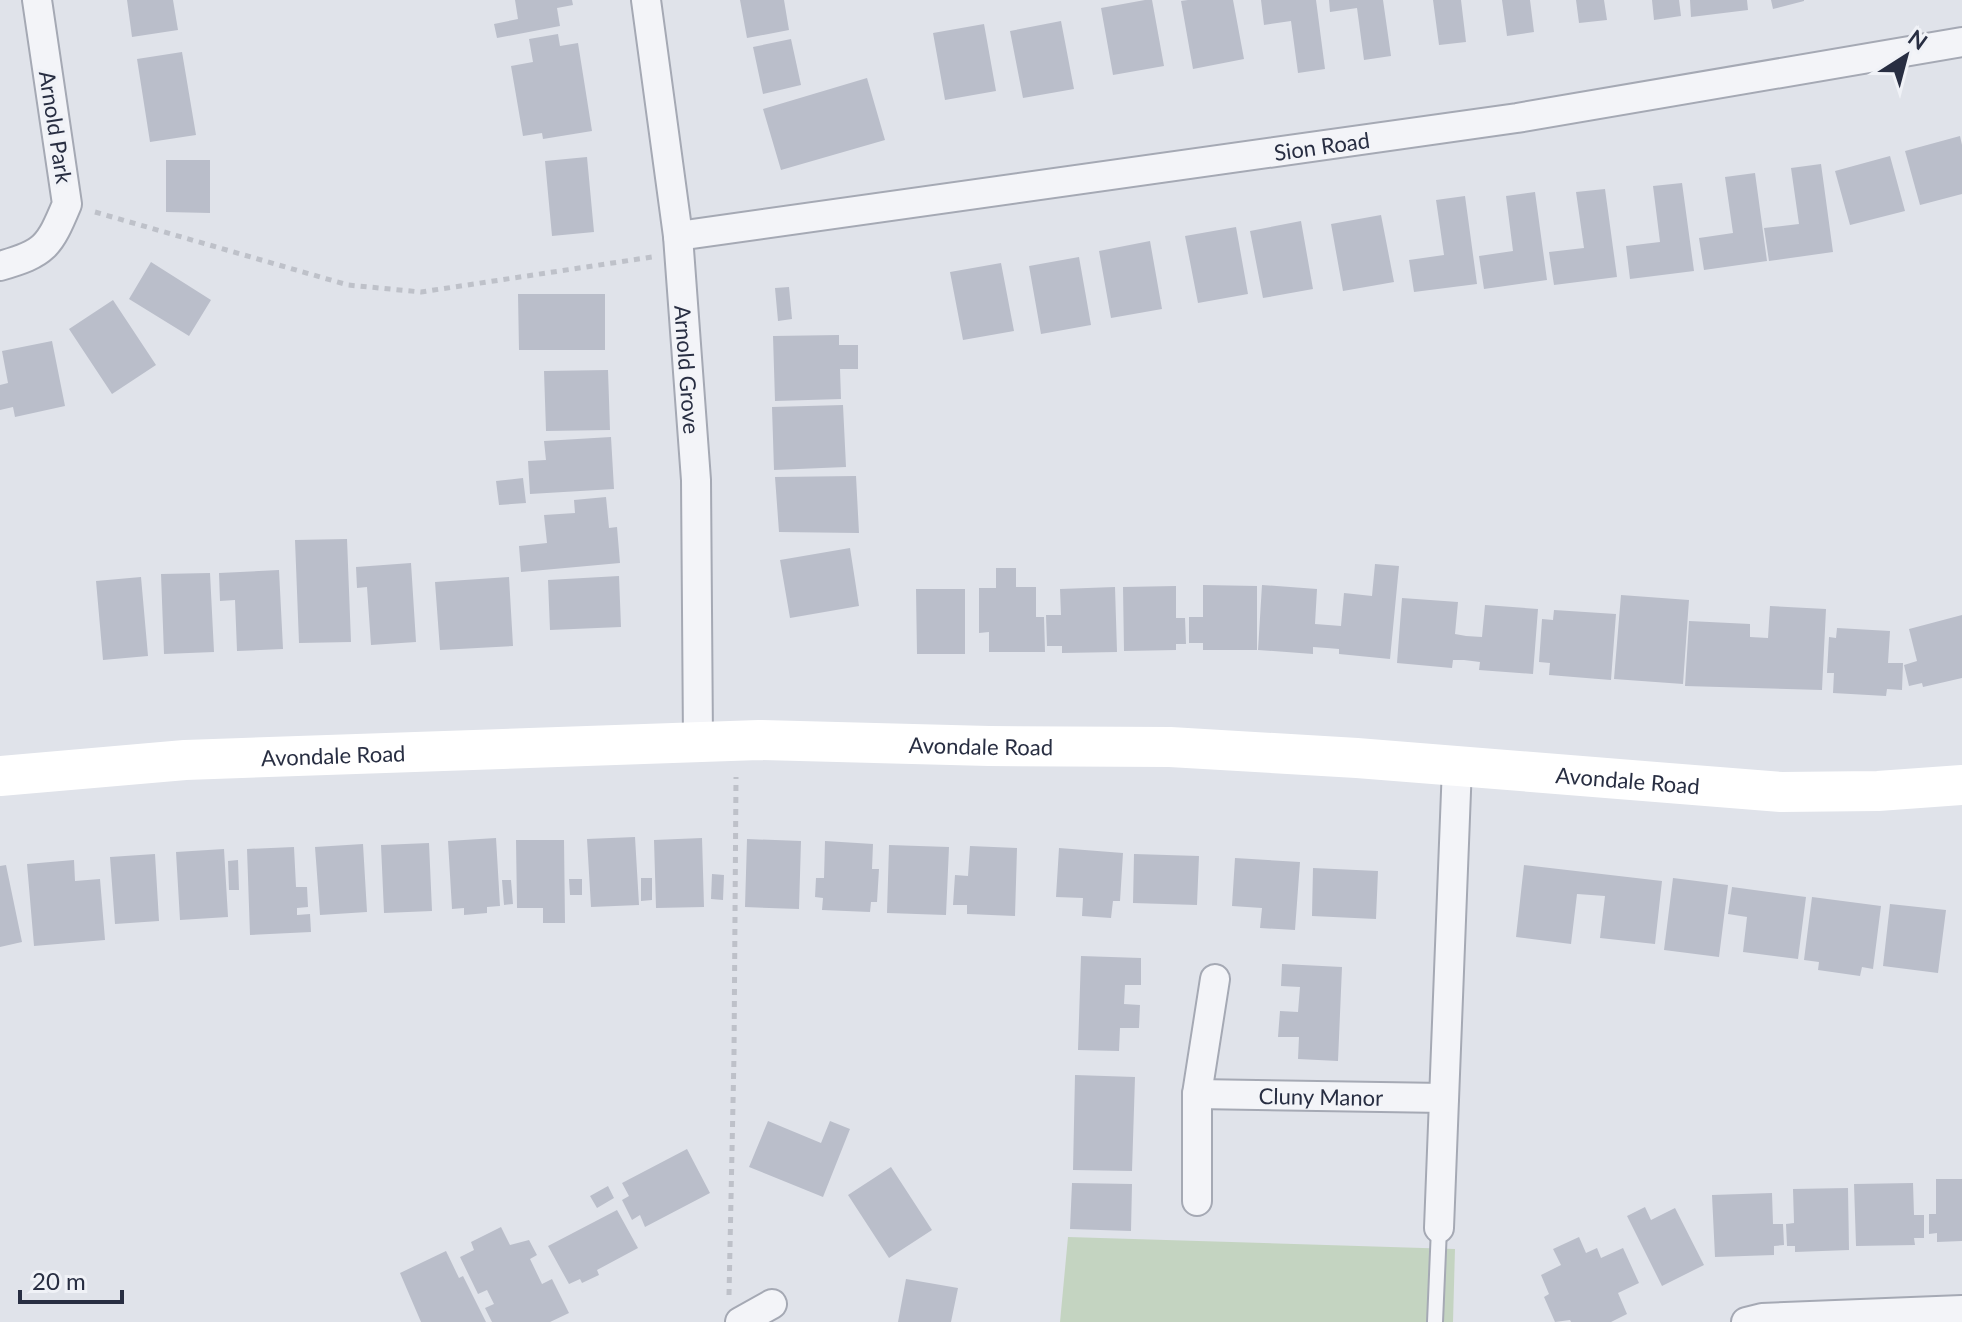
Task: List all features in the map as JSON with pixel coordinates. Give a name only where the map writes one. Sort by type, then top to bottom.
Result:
[{"type":"street","name":"Arnold Park","points":[[0,266],[34,256],[55,233],[67,204],[37,0]]},
{"type":"street","name":"Arnold Grove","points":[[646,0],[678,236],[718,741]]},
{"type":"street","name":"Sion Road","points":[[678,236],[1517,118],[1962,42]]},
{"type":"street","name":"Avondale Road","points":[[0,776],[185,760],[718,741],[1170,747],[1781,792],[1878,791],[1962,785]]},
{"type":"street","points":[[1439,1228],[1457,766]]},
{"type":"street","points":[[1197,1201],[1197,1094],[1215,979]]},
{"type":"street","name":"Cluny Manor","points":[[1197,1094],[1444,1098]]},
{"type":"street","points":[[734,1314],[772,1304]]},
{"type":"street","points":[[1746,1322],[1762,1318],[1962,1310]]},
{"type":"lane","points":[[1435,1322],[1439,1228]]},
{"type":"path","points":[[67,204],[348,285],[421,292],[653,257],[678,236]]},
{"type":"path","points":[[718,741],[734,1055],[734,1314]]},
{"type":"green space","points":[[1068,1237],[1455,1249],[1453,1322],[1060,1322]]},
{"type":"building","points":[[127,0],[173,0],[178,30],[132,37]]},
{"type":"building","points":[[515,0],[572,0],[573,5],[557,8],[560,26],[497,38],[494,24],[518,19]]},
{"type":"building","points":[[740,0],[784,0],[789,30],[747,38]]},
{"type":"building","points":[[1152,0],[1164,66],[1113,75],[1101,8]]},
{"type":"building","points":[[1233,0],[1244,59],[1193,69],[1181,1]]},
{"type":"building","points":[[1261,0],[1316,0],[1325,69],[1298,73],[1291,21],[1264,25]]},
{"type":"building","points":[[1329,0],[1383,0],[1391,56],[1364,60],[1357,8],[1330,12]]},
{"type":"building","points":[[1433,0],[1461,0],[1466,42],[1439,45]]},
{"type":"building","points":[[1502,0],[1530,0],[1534,32],[1507,36]]},
{"type":"building","points":[[1576,0],[1604,0],[1607,20],[1579,23]]},
{"type":"building","points":[[1652,0],[1679,0],[1681,16],[1654,20]]},
{"type":"building","points":[[1690,0],[1747,0],[1748,10],[1691,17]]},
{"type":"building","points":[[1771,0],[1804,0],[1804,1],[1773,9]]},
{"type":"building","points":[[1061,21],[1074,89],[1023,98],[1010,31]]},
{"type":"building","points":[[984,24],[996,91],[945,100],[933,33]]},
{"type":"building","points":[[558,34],[560,46],[578,43],[592,131],[543,139],[542,133],[523,136],[511,66],[533,62],[529,39]]},
{"type":"building","points":[[791,39],[801,85],[763,94],[753,47]]},
{"type":"building","points":[[182,52],[196,135],[150,142],[137,59]]},
{"type":"building","points":[[867,78],[885,140],[781,170],[763,109]]},
{"type":"building","points":[[1960,136],[1962,194],[1920,205],[1905,151]]},
{"type":"building","points":[[1890,156],[1905,211],[1850,225],[1835,171]]},
{"type":"building","points":[[587,157],[594,232],[552,236],[545,161]]},
{"type":"building","points":[[166,160],[210,160],[210,213],[166,212]]},
{"type":"building","points":[[1821,164],[1833,252],[1769,261],[1764,228],[1799,224],[1791,168]]},
{"type":"building","points":[[1755,173],[1767,261],[1704,270],[1699,238],[1733,233],[1725,177]]},
{"type":"building","points":[[1682,183],[1694,271],[1630,279],[1626,246],[1660,242],[1653,186]]},
{"type":"building","points":[[1605,189],[1617,277],[1554,285],[1549,252],[1584,248],[1576,192]]},
{"type":"building","points":[[1535,192],[1547,280],[1484,289],[1479,256],[1513,251],[1506,196]]},
{"type":"building","points":[[1465,196],[1477,284],[1414,292],[1409,260],[1444,255],[1436,200]]},
{"type":"building","points":[[1381,215],[1394,282],[1343,291],[1331,224]]},
{"type":"building","points":[[1301,221],[1313,289],[1263,298],[1250,231]]},
{"type":"building","points":[[1236,227],[1248,294],[1198,303],[1185,236]]},
{"type":"building","points":[[1150,241],[1162,309],[1111,318],[1099,251]]},
{"type":"building","points":[[1079,257],[1091,325],[1041,334],[1029,266]]},
{"type":"building","points":[[151,262],[211,300],[189,336],[129,299]]},
{"type":"building","points":[[1001,263],[1014,331],[963,340],[950,272]]},
{"type":"building","points":[[789,287],[792,319],[778,321],[775,288]]},
{"type":"building","points":[[518,294],[605,294],[605,350],[519,350]]},
{"type":"building","points":[[113,300],[156,365],[112,394],[69,329]]},
{"type":"building","points":[[839,335],[839,345],[858,345],[858,369],[840,369],[841,399],[775,401],[773,336]]},
{"type":"building","points":[[52,341],[65,406],[15,417],[13,407],[0,410],[0,385],[8,383],[2,351]]},
{"type":"building","points":[[608,370],[610,430],[546,431],[544,371]]},
{"type":"building","points":[[843,405],[846,467],[774,470],[772,407]]},
{"type":"building","points":[[611,437],[614,489],[530,494],[528,461],[546,460],[544,441]]},
{"type":"building","points":[[856,476],[859,533],[779,532],[775,477]]},
{"type":"building","points":[[523,478],[526,503],[499,505],[496,481]]},
{"type":"building","points":[[606,497],[609,528],[617,527],[620,563],[521,572],[519,546],[547,543],[544,515],[575,513],[574,500]]},
{"type":"building","points":[[347,539],[351,642],[299,643],[295,540]]},
{"type":"building","points":[[850,548],[859,606],[790,618],[780,560]]},
{"type":"building","points":[[411,563],[416,642],[371,645],[367,587],[357,588],[356,567]]},
{"type":"building","points":[[1375,564],[1399,566],[1390,659],[1339,654],[1339,649],[1313,647],[1313,654],[1258,650],[1262,585],[1317,589],[1315,624],[1341,626],[1344,593],[1372,596]]},
{"type":"building","points":[[996,568],[1016,568],[1016,587],[1036,587],[1036,617],[1044,617],[1045,652],[989,652],[989,632],[979,633],[979,588],[996,588]]},
{"type":"building","points":[[279,570],[283,649],[237,651],[235,600],[220,601],[219,573]]},
{"type":"building","points":[[210,573],[214,652],[164,654],[161,574]]},
{"type":"building","points":[[619,576],[621,627],[550,630],[548,580]]},
{"type":"building","points":[[141,577],[148,656],[103,660],[96,581]]},
{"type":"building","points":[[509,577],[513,646],[440,650],[435,582]]},
{"type":"building","points":[[1203,585],[1257,586],[1257,650],[1203,650],[1203,643],[1189,643],[1189,617],[1203,617]]},
{"type":"building","points":[[1176,586],[1176,618],[1185,618],[1186,644],[1176,644],[1176,650],[1124,651],[1123,587]]},
{"type":"building","points":[[1115,587],[1117,652],[1062,653],[1062,646],[1047,646],[1046,615],[1061,615],[1060,589]]},
{"type":"building","points":[[916,589],[965,589],[965,654],[917,654]]},
{"type":"building","points":[[1621,595],[1689,600],[1683,684],[1614,679]]},
{"type":"building","points":[[1402,598],[1458,602],[1455,634],[1466,636],[1482,637],[1485,605],[1538,609],[1533,674],[1479,670],[1480,662],[1464,660],[1453,660],[1452,668],[1397,663]]},
{"type":"building","points":[[1770,606],[1826,609],[1822,690],[1685,686],[1689,621],[1750,624],[1750,637],[1768,638]]},
{"type":"building","points":[[1554,610],[1616,614],[1611,680],[1549,675],[1550,663],[1539,662],[1542,619],[1553,620]]},
{"type":"building","points":[[1962,615],[1962,678],[1923,687],[1922,683],[1909,686],[1904,665],[1917,661],[1909,629]]},
{"type":"building","points":[[1837,628],[1890,631],[1888,663],[1903,663],[1902,690],[1887,689],[1886,696],[1833,693],[1834,673],[1827,673],[1829,637],[1836,638]]},
{"type":"building","points":[[635,837],[639,905],[591,907],[587,839]]},
{"type":"building","points":[[496,838],[500,906],[487,907],[487,913],[464,915],[464,908],[452,909],[448,841]]},
{"type":"building","points":[[702,838],[704,907],[656,908],[654,840]]},
{"type":"building","points":[[747,839],[801,841],[799,909],[745,907]]},
{"type":"building","points":[[516,840],[564,840],[565,923],[543,923],[543,908],[517,908]]},
{"type":"building","points":[[825,841],[873,844],[872,869],[879,869],[877,902],[871,902],[870,912],[822,910],[823,898],[815,897],[816,878],[824,878]]},
{"type":"building","points":[[429,843],[432,911],[384,913],[381,845]]},
{"type":"building","points":[[363,844],[367,912],[320,915],[315,847]]},
{"type":"building","points":[[889,845],[949,847],[946,915],[887,913]]},
{"type":"building","points":[[970,846],[1017,848],[1015,916],[967,914],[967,905],[953,905],[955,875],[968,876]]},
{"type":"building","points":[[294,847],[296,887],[307,887],[308,907],[297,908],[297,915],[310,914],[311,932],[250,935],[247,849]]},
{"type":"building","points":[[1059,848],[1123,853],[1120,901],[1113,901],[1111,918],[1082,916],[1083,898],[1056,897]]},
{"type":"building","points":[[224,849],[228,917],[180,920],[176,852]]},
{"type":"building","points":[[155,854],[159,921],[115,924],[110,857]]},
{"type":"building","points":[[1134,854],[1199,856],[1197,905],[1133,903]]},
{"type":"building","points":[[1235,858],[1300,862],[1295,930],[1260,928],[1262,908],[1232,906]]},
{"type":"building","points":[[74,860],[75,881],[100,879],[105,940],[34,946],[27,864]]},
{"type":"building","points":[[238,860],[239,890],[229,890],[228,861]]},
{"type":"building","points":[[6,865],[22,942],[0,947],[0,866]]},
{"type":"building","points":[[1524,865],[1662,881],[1655,944],[1600,938],[1605,896],[1577,894],[1571,944],[1516,937]]},
{"type":"building","points":[[1313,868],[1378,871],[1376,919],[1312,916]]},
{"type":"building","points":[[712,874],[724,875],[723,900],[711,899]]},
{"type":"building","points":[[641,878],[652,878],[652,900],[641,901]]},
{"type":"building","points":[[1673,878],[1728,885],[1719,957],[1664,950]]},
{"type":"building","points":[[569,879],[582,879],[582,895],[570,895]]},
{"type":"building","points":[[502,880],[511,880],[513,904],[504,905]]},
{"type":"building","points":[[1732,887],[1806,897],[1798,959],[1743,952],[1747,917],[1728,914]]},
{"type":"building","points":[[1812,897],[1881,906],[1873,969],[1862,967],[1860,976],[1818,970],[1819,962],[1804,960]]},
{"type":"building","points":[[1890,904],[1946,910],[1938,973],[1883,966]]},
{"type":"building","points":[[1081,956],[1141,958],[1141,985],[1125,985],[1124,1004],[1140,1005],[1139,1028],[1120,1028],[1119,1051],[1078,1050]]},
{"type":"building","points":[[1282,964],[1342,967],[1338,1061],[1298,1059],[1299,1037],[1278,1037],[1280,1011],[1298,1012],[1300,987],[1281,986]]},
{"type":"building","points":[[1075,1075],[1135,1077],[1132,1171],[1073,1170]]},
{"type":"building","points":[[768,1121],[821,1143],[830,1121],[850,1129],[823,1197],[749,1167]]},
{"type":"building","points":[[687,1149],[710,1193],[645,1227],[640,1215],[632,1220],[622,1200],[629,1196],[622,1183]]},
{"type":"building","points":[[891,1167],[932,1230],[889,1258],[848,1195]]},
{"type":"building","points":[[1936,1179],[1962,1179],[1962,1241],[1937,1242],[1937,1233],[1929,1234],[1929,1214],[1936,1214]]},
{"type":"building","points":[[1072,1183],[1132,1184],[1131,1231],[1070,1229]]},
{"type":"building","points":[[1913,1183],[1914,1215],[1924,1215],[1924,1238],[1914,1238],[1915,1245],[1856,1246],[1854,1184]]},
{"type":"building","points":[[608,1186],[614,1198],[597,1208],[590,1196]]},
{"type":"building","points":[[1848,1188],[1849,1250],[1795,1252],[1795,1246],[1787,1246],[1786,1224],[1794,1223],[1793,1189]]},
{"type":"building","points":[[1772,1193],[1773,1224],[1783,1224],[1784,1245],[1774,1246],[1774,1255],[1715,1257],[1712,1195]]},
{"type":"building","points":[[1645,1207],[1651,1220],[1675,1208],[1704,1265],[1662,1286],[1627,1216]]},
{"type":"building","points":[[617,1210],[638,1248],[597,1270],[599,1275],[582,1283],[580,1279],[569,1284],[548,1246]]},
{"type":"building","points":[[501,1227],[510,1245],[529,1240],[537,1255],[530,1259],[542,1284],[552,1279],[569,1313],[550,1322],[492,1322],[485,1308],[494,1304],[487,1290],[478,1294],[460,1257],[474,1250],[471,1242]]},
{"type":"building","points":[[1579,1237],[1586,1253],[1597,1248],[1601,1258],[1623,1248],[1639,1283],[1618,1293],[1627,1314],[1611,1322],[1555,1322],[1544,1297],[1549,1294],[1541,1275],[1561,1265],[1553,1249]]},
{"type":"building","points":[[446,1251],[459,1278],[463,1276],[486,1322],[421,1322],[400,1273]]},
{"type":"building","points":[[906,1279],[958,1288],[951,1322],[898,1322]]}]
